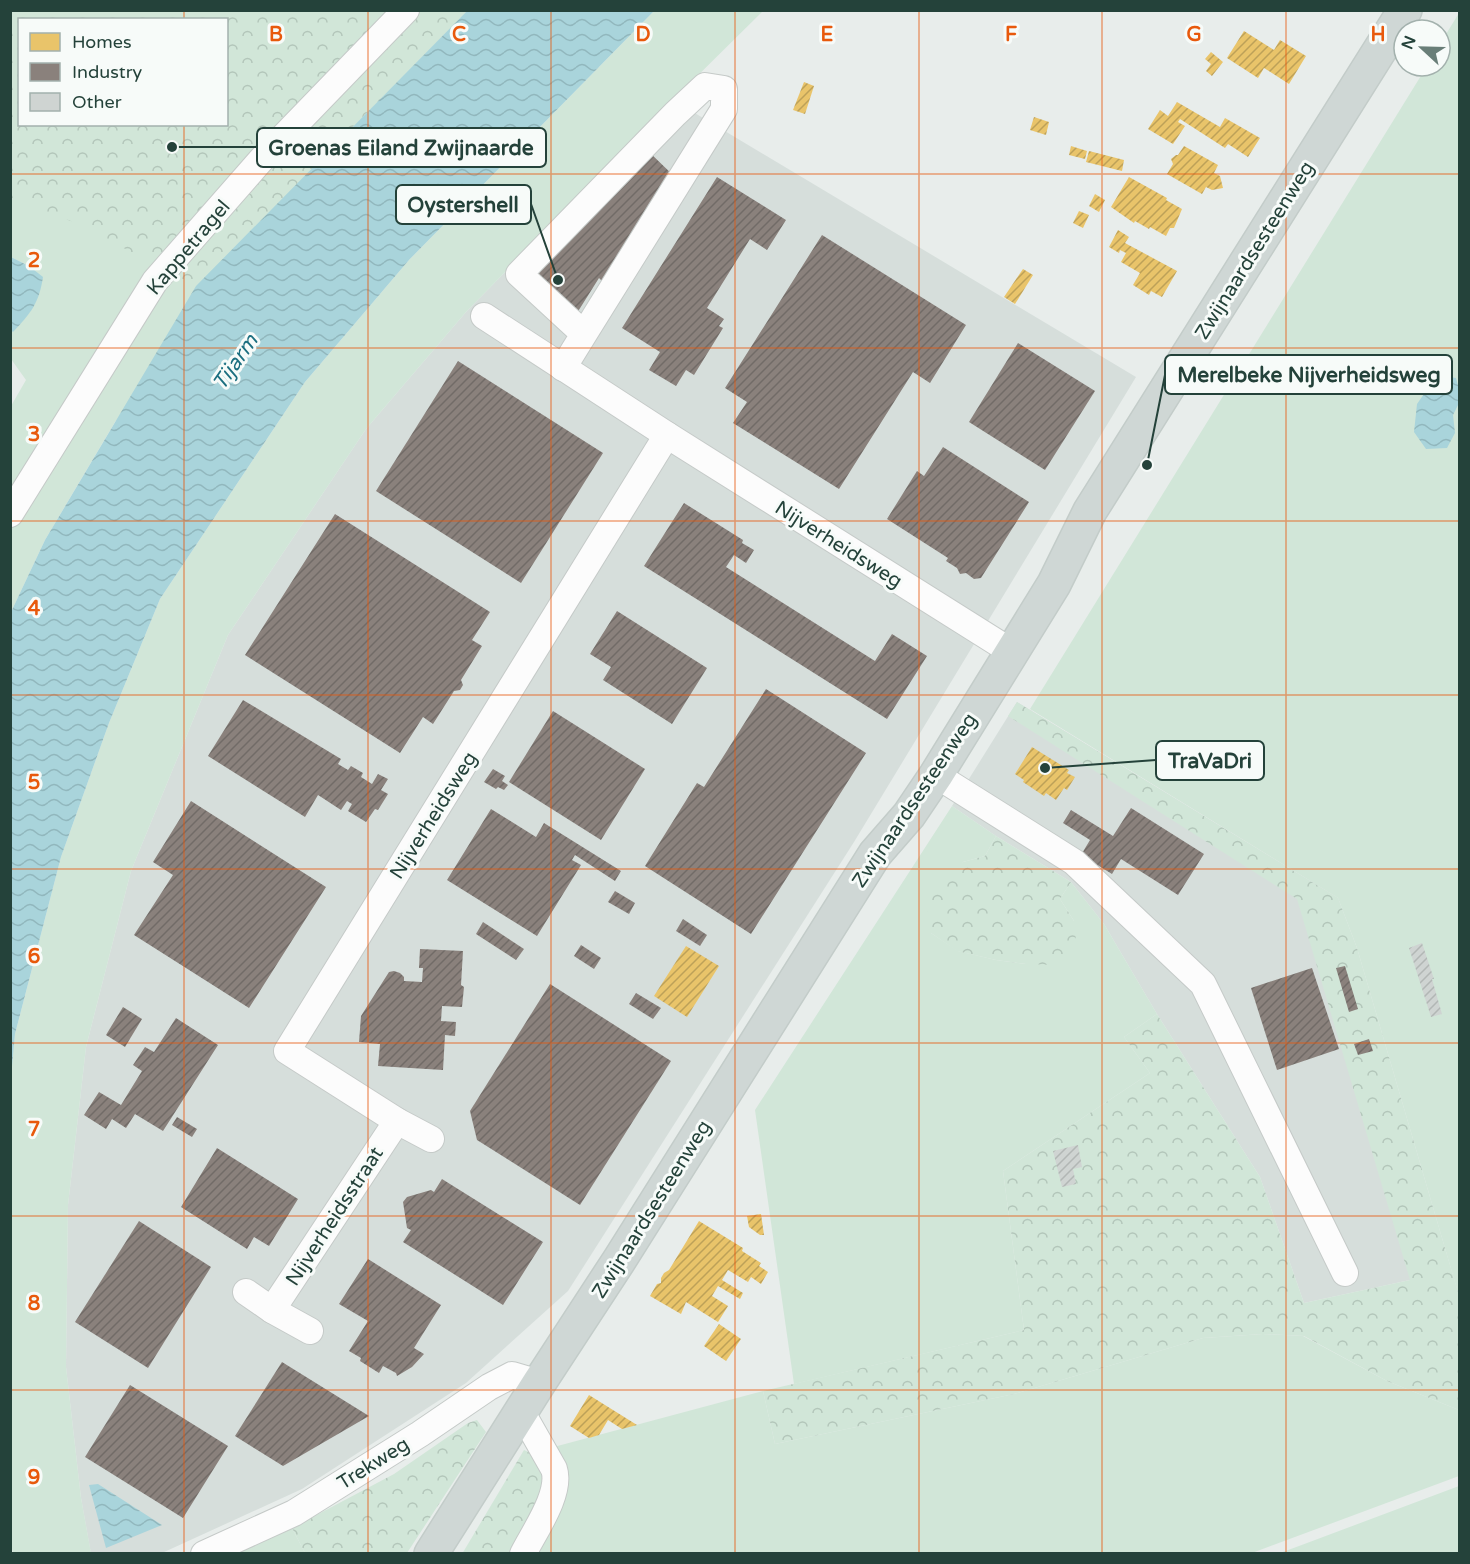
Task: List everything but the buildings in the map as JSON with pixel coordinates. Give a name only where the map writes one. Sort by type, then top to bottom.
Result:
[{"type":"main road","name":"Zwijnaardsesteenweg","points":[[431,1554],[875,854],[909,815],[936,775],[1054,584],[1090,511],[1405,10]]},
{"type":"street","name":"Kappetragel","points":[[10,514],[155,281],[261,160],[406,10]]},
{"type":"street","points":[[563,368],[724,109],[724,89],[705,86],[519,274],[584,334]]},
{"type":"street","name":"Nijverheidsweg","points":[[484,316],[667,435],[1012,652]]},
{"type":"street","name":"Nijverheidsweg","points":[[431,1139],[397,1121],[287,1051],[667,435]]},
{"type":"street","points":[[936,775],[1074,862],[1203,984],[1345,1273]]},
{"type":"street","name":"Nijverheidsstraat","points":[[272,1310],[397,1121]]},
{"type":"street","points":[[246,1292],[272,1310],[310,1331]]},
{"type":"street","name":"Trekweg","points":[[204,1554],[294,1513],[420,1434],[489,1387],[512,1375],[539,1383]]},
{"type":"street","points":[[521,1410],[554,1469],[556,1478],[554,1495],[523,1554]]},
{"type":"shaded area","points":[[673,100],[1136,377],[854,842],[568,1291],[466,1383],[302,1489],[162,1553],[91,1554],[81,1498],[66,1367],[68,1205],[86,1047],[131,871],[228,635],[366,429],[466,312]]},
{"type":"shaded area","points":[[1017,702],[1338,898],[1459,1296],[1410,1280],[1304,1303],[1260,1177],[1157,1014],[1104,924],[1071,882],[952,806]]},
{"type":"green space","points":[[11,11],[467,11],[311,170],[115,422],[45,540],[11,612],[11,406],[26,380],[11,359],[11,330],[13,332],[29,266],[11,257]]},
{"type":"green space","points":[[11,11],[467,11],[196,286],[74,222],[11,201]]},
{"type":"green space","points":[[654,11],[763,11],[466,312],[366,429],[228,635],[131,871],[86,1047],[68,1205],[66,1367],[81,1498],[91,1553],[13,1554],[10,1539],[10,1077],[15,1034],[61,857],[109,723],[160,599],[305,382],[409,260]]},
{"type":"green space","points":[[1459,13],[1459,1296],[1357,948],[1338,898],[1030,709],[1420,78],[1452,78],[1452,24]]},
{"type":"green space","points":[[1017,702],[1338,898],[1357,948],[1459,1296],[1459,1410],[1387,1381],[1304,1336],[1263,1334],[1203,1338],[1014,1394],[775,1444],[763,1391],[1024,1330],[1003,1171],[1150,1073],[1124,1037],[1157,1014],[1260,1177],[1304,1303],[1410,1280],[1297,899],[1008,716]]},
{"type":"green space","points":[[952,806],[996,836],[985,856],[963,862],[931,933],[958,951],[1026,964],[1074,921],[1060,899],[1071,882],[1104,924],[1157,1014],[1124,1037],[1150,1073],[1003,1171],[1024,1330],[794,1384],[755,1110]]},
{"type":"green space","points":[[996,836],[1071,882],[1060,899],[1074,921],[1077,950],[1057,965],[996,960],[957,951],[931,933],[927,905],[930,893],[963,862],[985,856]]},
{"type":"green space","points":[[1263,1334],[1303,1336],[1387,1381],[1459,1410],[1459,1476],[1252,1553],[528,1554],[550,1448],[763,1391],[775,1444],[1014,1394],[1203,1338]]},
{"type":"green space","points":[[477,1420],[486,1432],[407,1553],[305,1553],[292,1528],[394,1474],[468,1423]]},
{"type":"green space","points":[[524,1450],[537,1456],[550,1476],[518,1553],[462,1554]]},
{"type":"green space","points":[[1459,1486],[1459,1553],[1280,1553],[1299,1546]]},
{"type":"green space","points":[[292,1528],[305,1553],[237,1554]]},
{"type":"water","name":"Tijarm","points":[[467,11],[654,11],[409,260],[305,382],[160,599],[109,723],[61,857],[15,1034],[11,1077],[11,612],[45,540],[196,286]]},
{"type":"water","points":[[11,257],[29,266],[43,277],[33,307],[13,332],[10,330]]},
{"type":"water","points":[[1437,375],[1456,378],[1459,403],[1453,415],[1455,433],[1447,448],[1426,449],[1414,432],[1417,404]]},
{"type":"water","points":[[98,1484],[162,1525],[106,1548],[89,1485]]},
{"type":"place","name":"Groenas Eiland Zwijnaarde","points":[[172,147]]},
{"type":"place","name":"Oystershell","points":[[558,280]]},
{"type":"place","name":"Merelbeke Nijverheidsweg","points":[[1147,465]]},
{"type":"place","name":"TraVaDri","points":[[1045,768]]}]
